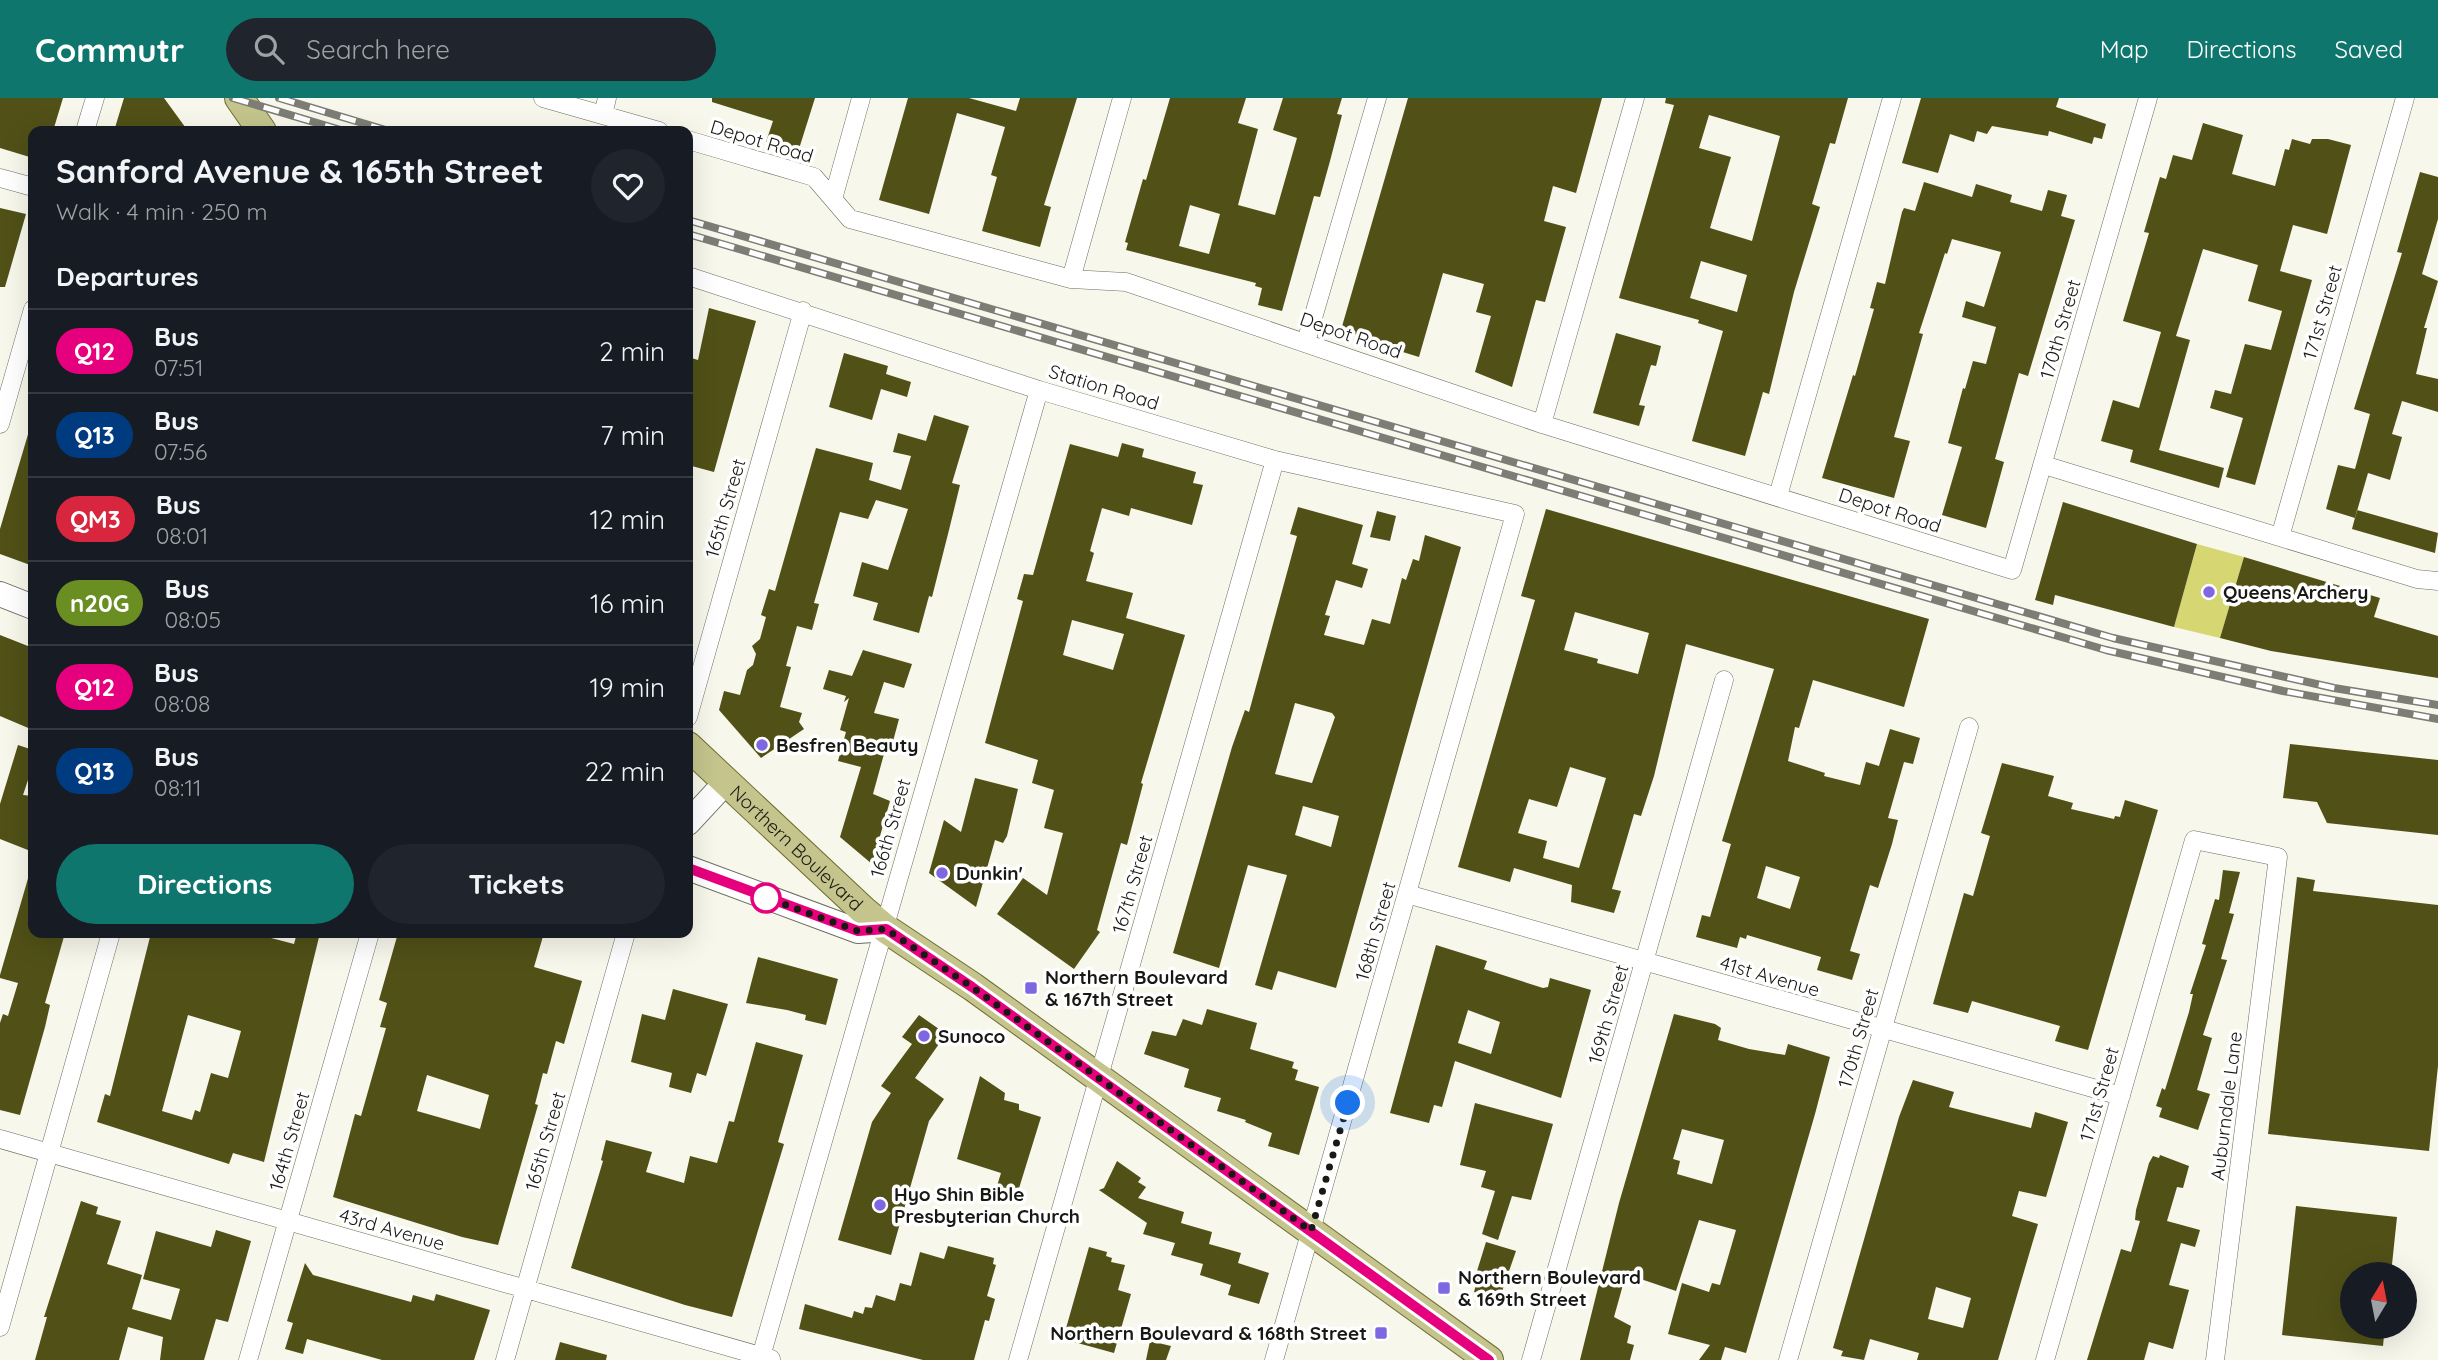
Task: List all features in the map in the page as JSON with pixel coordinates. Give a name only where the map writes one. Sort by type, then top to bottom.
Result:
[{"type":"main road","points":[[239,98],[259,126]]},
{"type":"main road","name":"Northern Boulevard","points":[[693,751],[886,929],[1098,1077],[1489,1360]]},
{"type":"street","points":[[86,126],[94,98]]},
{"type":"street","points":[[543,98],[605,107],[648,126]]},
{"type":"street","points":[[833,199],[862,98]]},
{"type":"street","points":[[1071,279],[1122,98]]},
{"type":"street","points":[[1306,342],[1377,98]]},
{"type":"street","points":[[1542,424],[1635,98]]},
{"type":"street","points":[[1778,496],[1892,98]]},
{"type":"street","name":"170th Street","points":[[2012,570],[2148,98]]},
{"type":"street","name":"171st Street","points":[[2280,537],[2405,98]]},
{"type":"street","name":"Depot Road","points":[[693,141],[814,177],[850,219],[1071,279],[1126,282],[1542,424],[2012,570]]},
{"type":"street","points":[[0,178],[28,186]]},
{"type":"street","name":"Station Road","points":[[693,278],[803,311],[1039,390],[1275,460],[1515,514]]},
{"type":"street","name":"165th Street","points":[[693,699],[803,311]]},
{"type":"street","points":[[0,424],[28,326]]},
{"type":"street","name":"166th Street","points":[[764,1359],[886,929],[894,888],[1039,390]]},
{"type":"street","name":"167th Street","points":[[1018,1360],[1275,460]]},
{"type":"street","points":[[2043,465],[2417,579],[2438,581]]},
{"type":"street","name":"168th Street","points":[[1274,1360],[1515,514]]},
{"type":"street","points":[[0,594],[28,605]]},
{"type":"street","name":"169th Street","points":[[1531,1360],[1724,680]]},
{"type":"street","name":"170th Street","points":[[1788,1360],[1969,727]]},
{"type":"street","points":[[693,818],[726,782]]},
{"type":"street","name":"171st Street","points":[[2045,1360],[2194,840],[2278,857]]},
{"type":"street","name":"Auburndale Lane","points":[[2216,1360],[2278,857]]},
{"type":"street","points":[[693,870],[858,931],[886,929]]},
{"type":"street","name":"41st Avenue","points":[[1407,894],[2121,1096]]},
{"type":"street","points":[[0,1327],[110,938]]},
{"type":"street","name":"164th Street","points":[[248,1360],[369,938]]},
{"type":"street","name":"165th Street","points":[[505,1360],[624,938]]},
{"type":"street","name":"43rd Avenue","points":[[0,1139],[764,1359]]},
{"type":"shaded area","name":"Queens Archery","points":[[2197,544],[2244,557],[2220,638],[2174,627]]},
{"type":"building","points":[[0,98],[63,98],[55,126],[28,126],[28,156],[0,148]]},
{"type":"building","points":[[124,98],[164,98],[184,126],[116,126]]},
{"type":"building","points":[[712,98],[815,98],[798,152],[766,142],[773,121],[712,102]]},
{"type":"building","points":[[908,98],[969,98],[1016,111],[1020,98],[1077,98],[1044,205],[1051,207],[1040,247],[982,231],[997,177],[991,175],[1005,127],[957,113],[929,214],[879,200]]},
{"type":"building","points":[[1170,98],[1246,98],[1238,123],[1258,129],[1238,205],[1275,215],[1297,138],[1273,130],[1283,98],[1342,98],[1337,114],[1342,115],[1320,197],[1314,196],[1282,311],[1258,305],[1262,288],[1255,286],[1256,283],[1126,250],[1128,243],[1125,242],[1143,179],[1146,180]],"holes":[[[1190,205],[1220,214],[1209,254],[1179,246]]]},
{"type":"building","points":[[1408,98],[1602,98],[1576,193],[1553,186],[1544,221],[1566,227],[1545,302],[1536,300],[1512,387],[1475,372],[1491,316],[1476,312],[1484,284],[1443,273],[1419,357],[1393,349],[1394,346],[1341,330]]},
{"type":"building","points":[[1666,98],[1848,98],[1835,144],[1830,143],[1812,204],[1820,207],[1794,292],[1769,394],[1763,392],[1745,456],[1692,441],[1723,331],[1698,323],[1699,320],[1619,298],[1674,105],[1665,103]],"holes":[[[1709,115],[1780,136],[1752,241],[1710,228],[1731,157],[1699,148]],[[1701,261],[1747,275],[1737,312],[1690,298]]]},
{"type":"building","points":[[1921,98],[2059,98],[2056,107],[2106,124],[2102,139],[2094,137],[2092,144],[2049,131],[2048,136],[1992,126],[1987,134],[1977,131],[1974,142],[1950,134],[1938,173],[1902,163]]},
{"type":"building","points":[[2203,123],[2243,135],[2232,174],[2275,186],[2285,149],[2289,150],[2292,139],[2310,144],[2312,139],[2328,139],[2351,145],[2327,234],[2293,225],[2280,271],[2312,280],[2255,485],[2226,477],[2243,418],[2210,408],[2215,390],[2231,394],[2245,344],[2271,350],[2282,311],[2248,301],[2258,265],[2203,249],[2176,336],[2190,340],[2159,450],[2224,468],[2219,488],[2130,462],[2133,450],[2101,441],[2113,400],[2139,408],[2161,332],[2123,321],[2149,233],[2144,232],[2160,177],[2166,179],[2173,155],[2192,160]]},
{"type":"building","points":[[2420,172],[2438,177],[2438,219],[2422,274],[2438,281],[2424,328],[2427,328],[2416,374],[2438,379],[2438,412],[2402,401],[2392,434],[2402,437],[2390,480],[2368,473],[2355,518],[2326,509],[2338,465],[2355,469],[2370,414],[2354,409],[2402,253],[2397,252]]},
{"type":"building","points":[[1924,182],[1972,197],[1976,184],[2012,195],[2010,202],[2042,211],[2048,190],[2067,195],[2061,216],[2075,220],[2028,376],[2019,373],[1995,459],[2004,462],[1986,528],[1942,515],[1962,447],[1948,443],[1963,388],[1965,389],[1973,361],[1986,364],[1996,327],[1962,317],[1966,301],[1984,307],[2001,252],[1952,239],[1947,254],[1945,253],[1919,333],[1923,334],[1894,437],[1910,441],[1894,498],[1822,478],[1874,309],[1870,308],[1877,282],[1885,284],[1902,212],[1904,208],[1915,211]]},
{"type":"building","points":[[0,208],[26,214],[5,287],[0,287]]},
{"type":"building","points":[[709,308],[756,321],[714,472],[693,466],[693,358],[698,360]]},
{"type":"building","points":[[1616,333],[1661,346],[1656,366],[1651,365],[1639,405],[1645,406],[1639,426],[1593,413]]},
{"type":"building","points":[[844,353],[888,366],[886,374],[911,382],[907,397],[881,389],[872,420],[829,407]]},
{"type":"building","points":[[934,415],[969,426],[952,483],[960,485],[932,597],[929,596],[919,633],[873,620],[878,603],[853,596],[862,562],[888,570],[908,509],[876,500],[868,519],[840,512],[814,603],[819,604],[812,630],[797,626],[786,666],[791,667],[780,707],[802,713],[799,722],[804,729],[761,758],[719,710],[724,691],[740,695],[747,670],[753,665],[756,654],[752,646],[760,639],[766,617],[761,615],[769,589],[775,591],[816,448],[873,463],[869,480],[901,490],[911,456],[893,452],[898,433],[926,441]]},
{"type":"building","points":[[28,434],[28,564],[0,554],[0,529]]},
{"type":"building","points":[[1122,443],[1144,449],[1142,457],[1196,472],[1193,483],[1203,485],[1192,525],[1131,508],[1129,516],[1102,508],[1090,551],[1094,553],[1086,581],[1133,593],[1126,618],[1185,635],[1141,783],[1143,784],[1127,845],[1121,843],[1097,930],[1100,932],[1074,969],[997,914],[1023,878],[1047,895],[1063,833],[1044,828],[1054,790],[1032,783],[1038,760],[985,743],[1023,601],[1017,599],[1024,574],[1033,575],[1070,444],[1118,457]],"holes":[[[1072,620],[1124,634],[1113,670],[1063,655]]]},
{"type":"building","points":[[2063,502],[2197,544],[2174,627],[2055,595],[2053,605],[2035,600]]},
{"type":"building","points":[[1298,507],[1363,525],[1352,564],[1368,569],[1362,588],[1336,580],[1325,615],[1330,616],[1324,635],[1364,645],[1372,619],[1390,624],[1402,578],[1406,580],[1413,559],[1419,561],[1425,535],[1461,547],[1336,988],[1278,971],[1272,990],[1255,985],[1287,875],[1248,865],[1219,968],[1173,953],[1232,747],[1245,710],[1249,712],[1297,536],[1290,534]],"holes":[[[1295,703],[1332,713],[1335,717],[1312,783],[1275,774]],[[1303,806],[1339,816],[1331,847],[1295,835]]]},
{"type":"building","points":[[1546,509],[1929,619],[1904,707],[1813,680],[1799,728],[1795,727],[1788,761],[1825,773],[1824,776],[1860,785],[1866,762],[1879,766],[1890,729],[1920,738],[1913,764],[1904,762],[1888,818],[1898,820],[1892,844],[1878,888],[1870,885],[1850,951],[1860,954],[1852,980],[1817,970],[1821,957],[1747,935],[1746,939],[1740,937],[1737,948],[1696,937],[1702,915],[1710,917],[1731,844],[1722,841],[1774,669],[1686,644],[1654,776],[1641,816],[1634,814],[1612,889],[1621,891],[1614,913],[1571,902],[1572,885],[1514,868],[1510,882],[1458,867],[1535,600],[1521,596]],"holes":[[[1575,612],[1649,633],[1638,674],[1597,663],[1598,659],[1564,650]],[[1570,767],[1606,778],[1579,868],[1543,858],[1547,841],[1518,833],[1529,799],[1557,807]],[[1766,866],[1800,877],[1790,909],[1757,898]]]},
{"type":"building","points":[[2357,510],[2438,533],[2435,553],[2352,529]]},
{"type":"building","points":[[1377,511],[1396,516],[1390,541],[1370,537]]},
{"type":"building","points":[[2244,557],[2380,598],[2374,617],[2438,636],[2438,678],[2271,651],[2220,638]]},
{"type":"building","points":[[0,635],[28,646],[28,728],[0,716]]},
{"type":"building","points":[[863,650],[912,664],[904,688],[884,682],[874,713],[899,719],[892,745],[887,743],[873,794],[890,801],[872,864],[840,837],[861,767],[838,761],[846,732],[840,730],[849,698],[844,702],[846,696],[823,689],[829,670],[852,676]]},
{"type":"building","points":[[2290,744],[2438,760],[2438,835],[2327,823],[2317,802],[2283,798]]},
{"type":"building","points":[[18,745],[28,748],[28,780],[23,795],[28,796],[28,850],[0,839],[0,804]]},
{"type":"building","points":[[2002,763],[2054,776],[2048,796],[2073,803],[2071,809],[2114,819],[2115,816],[2120,817],[2125,800],[2158,810],[2088,1050],[2055,1041],[2060,1026],[1972,1001],[1968,1013],[1933,1004],[1964,893],[1973,896],[1990,836],[1981,833]]},
{"type":"building","points":[[975,778],[1018,789],[1007,836],[1003,843],[995,840],[976,907],[929,873],[944,820],[961,832]]},
{"type":"building","points":[[2223,870],[2240,872],[2229,913],[2234,914],[2221,959],[2227,960],[2203,1035],[2212,1038],[2197,1090],[2210,1094],[2198,1130],[2159,1117],[2162,1108],[2156,1106],[2162,1088],[2165,1090],[2189,1012],[2193,994],[2190,994],[2206,945],[2202,944],[2215,899],[2219,900]]},
{"type":"building","points":[[2297,877],[2315,880],[2313,891],[2438,905],[2438,1066],[2429,1151],[2268,1134]]},
{"type":"building","points":[[28,878],[28,938],[64,938],[45,1003],[50,1005],[45,1027],[20,1115],[0,1110],[0,1023],[3,1014],[8,1016],[18,983],[0,978]]},
{"type":"building","points":[[150,938],[271,938],[294,944],[296,938],[319,938],[264,1162],[233,1153],[229,1164],[97,1122],[105,1094],[110,1096]],"holes":[[[188,1015],[241,1031],[228,1078],[211,1073],[200,1112],[195,1110],[192,1120],[162,1111]]]},
{"type":"building","points":[[397,938],[543,938],[534,967],[582,981],[564,1044],[556,1041],[547,1074],[543,1073],[535,1104],[538,1105],[498,1245],[462,1237],[333,1197],[355,1114],[361,1116],[386,1028],[380,1027],[387,1003],[379,1000]],"holes":[[[427,1075],[489,1095],[480,1129],[417,1111]]]},
{"type":"building","points":[[1436,945],[1487,961],[1484,969],[1543,988],[1548,987],[1550,978],[1591,990],[1561,1098],[1455,1061],[1442,1107],[1434,1105],[1429,1123],[1390,1113]],"holes":[[[1468,1010],[1500,1022],[1491,1054],[1458,1043]]]},
{"type":"building","points":[[758,957],[838,979],[826,1025],[805,1020],[806,1015],[746,1003]]},
{"type":"building","points":[[673,989],[728,1004],[706,1076],[697,1073],[691,1093],[669,1087],[672,1073],[631,1062],[642,1014],[665,1020]]},
{"type":"building","points":[[1207,1009],[1257,1023],[1250,1049],[1294,1062],[1292,1068],[1298,1070],[1295,1080],[1319,1087],[1299,1155],[1268,1146],[1272,1133],[1245,1122],[1246,1120],[1217,1111],[1221,1098],[1184,1087],[1189,1069],[1144,1054],[1152,1031],[1176,1036],[1183,1019],[1202,1025]]},
{"type":"building","points":[[1674,1014],[1715,1024],[1721,1028],[1718,1040],[1749,1049],[1785,1055],[1788,1044],[1830,1057],[1746,1353],[1725,1347],[1721,1360],[1699,1360],[1710,1345],[1668,1334],[1682,1283],[1709,1292],[1712,1283],[1720,1285],[1736,1230],[1699,1220],[1676,1291],[1626,1274],[1614,1317],[1631,1326],[1627,1343],[1634,1345],[1630,1360],[1580,1360],[1619,1203]],"holes":[[[1682,1129],[1724,1140],[1712,1184],[1677,1174],[1680,1161],[1673,1159]]]},
{"type":"building","points":[[919,1015],[946,1034],[915,1078],[944,1099],[929,1121],[891,1255],[838,1240],[872,1122],[891,1093],[881,1086],[912,1044],[902,1037]]},
{"type":"building","points":[[756,1042],[803,1055],[778,1142],[784,1144],[732,1317],[685,1305],[571,1268],[603,1161],[601,1160],[606,1140],[652,1152],[646,1172],[684,1183],[690,1156],[717,1163],[729,1121],[734,1122]]},
{"type":"building","points":[[980,1076],[1005,1093],[1004,1100],[1019,1104],[1019,1110],[1041,1117],[1016,1198],[997,1186],[1001,1173],[957,1159]]},
{"type":"building","points":[[1913,1080],[1954,1092],[1949,1107],[2031,1128],[2035,1112],[2068,1122],[2046,1197],[2019,1191],[2012,1216],[2038,1224],[1998,1360],[1917,1360],[1919,1353],[1870,1339],[1864,1360],[1841,1356],[1843,1351],[1833,1348],[1899,1117]],"holes":[[[1936,1287],[1971,1298],[1963,1328],[1928,1319]]]},
{"type":"building","points":[[1475,1103],[1553,1124],[1531,1200],[1512,1196],[1498,1240],[1482,1234],[1495,1191],[1481,1187],[1486,1171],[1460,1165]]},
{"type":"building","points":[[2160,1155],[2189,1166],[2183,1188],[2177,1187],[2167,1221],[2200,1230],[2195,1247],[2181,1243],[2169,1285],[2189,1290],[2173,1349],[2149,1342],[2144,1360],[2087,1360],[2121,1249],[2131,1252],[2140,1221],[2135,1220],[2136,1210],[2149,1163],[2153,1156],[2159,1158]]},
{"type":"building","points":[[1117,1161],[1141,1178],[1138,1182],[1146,1187],[1138,1198],[1184,1212],[1181,1223],[1212,1232],[1209,1244],[1241,1253],[1238,1263],[1269,1273],[1259,1304],[1228,1295],[1231,1285],[1200,1275],[1203,1264],[1171,1255],[1175,1243],[1143,1234],[1147,1223],[1099,1190],[1104,1188]]},
{"type":"building","points":[[81,1201],[98,1207],[96,1214],[121,1221],[107,1264],[142,1275],[132,1309],[171,1320],[180,1289],[143,1279],[156,1231],[211,1247],[216,1230],[251,1241],[228,1322],[216,1319],[204,1360],[160,1360],[163,1337],[128,1327],[119,1360],[35,1360],[47,1317],[44,1317]]},
{"type":"building","points":[[2296,1206],[2397,1217],[2392,1262],[2340,1262],[2340,1339],[2384,1339],[2383,1346],[2282,1335]]},
{"type":"building","points":[[1486,1242],[1516,1251],[1499,1300],[1474,1292],[1476,1285],[1473,1284]]},
{"type":"building","points":[[948,1246],[994,1258],[993,1264],[996,1265],[987,1296],[995,1299],[989,1321],[985,1320],[974,1360],[923,1360],[799,1329],[805,1304],[852,1318],[854,1311],[863,1314],[865,1307],[872,1308],[876,1295],[895,1301],[900,1283],[911,1286],[920,1252],[944,1259]]},
{"type":"building","points":[[1089,1247],[1107,1252],[1106,1256],[1112,1258],[1111,1262],[1125,1265],[1118,1290],[1131,1294],[1114,1353],[1063,1339]]},
{"type":"building","points":[[305,1263],[313,1275],[411,1302],[413,1295],[434,1301],[436,1294],[490,1310],[474,1360],[382,1360],[307,1339],[303,1354],[285,1349],[293,1323],[287,1321]]},
{"type":"building","points":[[1150,1341],[1171,1346],[1166,1360],[1146,1360]]},
{"type":"building","points":[[560,1342],[607,1355],[606,1360],[555,1360]]},
{"type":"railway","points":[[233,98],[327,126]]},
{"type":"railway","points":[[279,98],[372,126]]},
{"type":"railway","points":[[693,221],[2113,638],[2334,688],[2438,705]]},
{"type":"railway","points":[[693,235],[2106,650],[2283,691],[2438,719]]},
{"type":"bus line","name":"Q12","points":[[693,870],[858,931],[886,929],[972,987],[1489,1360]]},
{"type":"place","name":"Queens Archery","points":[[2209,592]]},
{"type":"place","name":"Besfren Beauty","points":[[762,745]]},
{"type":"place","name":"Dunkin'","points":[[942,873]]},
{"type":"place","name":"Northern Boulevard & 167th Street","points":[[1031,988]]},
{"type":"place","name":"Sunoco","points":[[924,1036]]},
{"type":"place","name":"Hyo Shin Bible Presbyterian Church","points":[[880,1205]]},
{"type":"place","name":"Northern Boulevard & 169th Street","points":[[1444,1288]]},
{"type":"place","name":"Northern Boulevard & 168th Street","points":[[1381,1333]]},
{"type":"route","points":[[766,898],[764,897],[858,931],[886,929],[972,987],[1311,1231],[1348,1103]]}]
